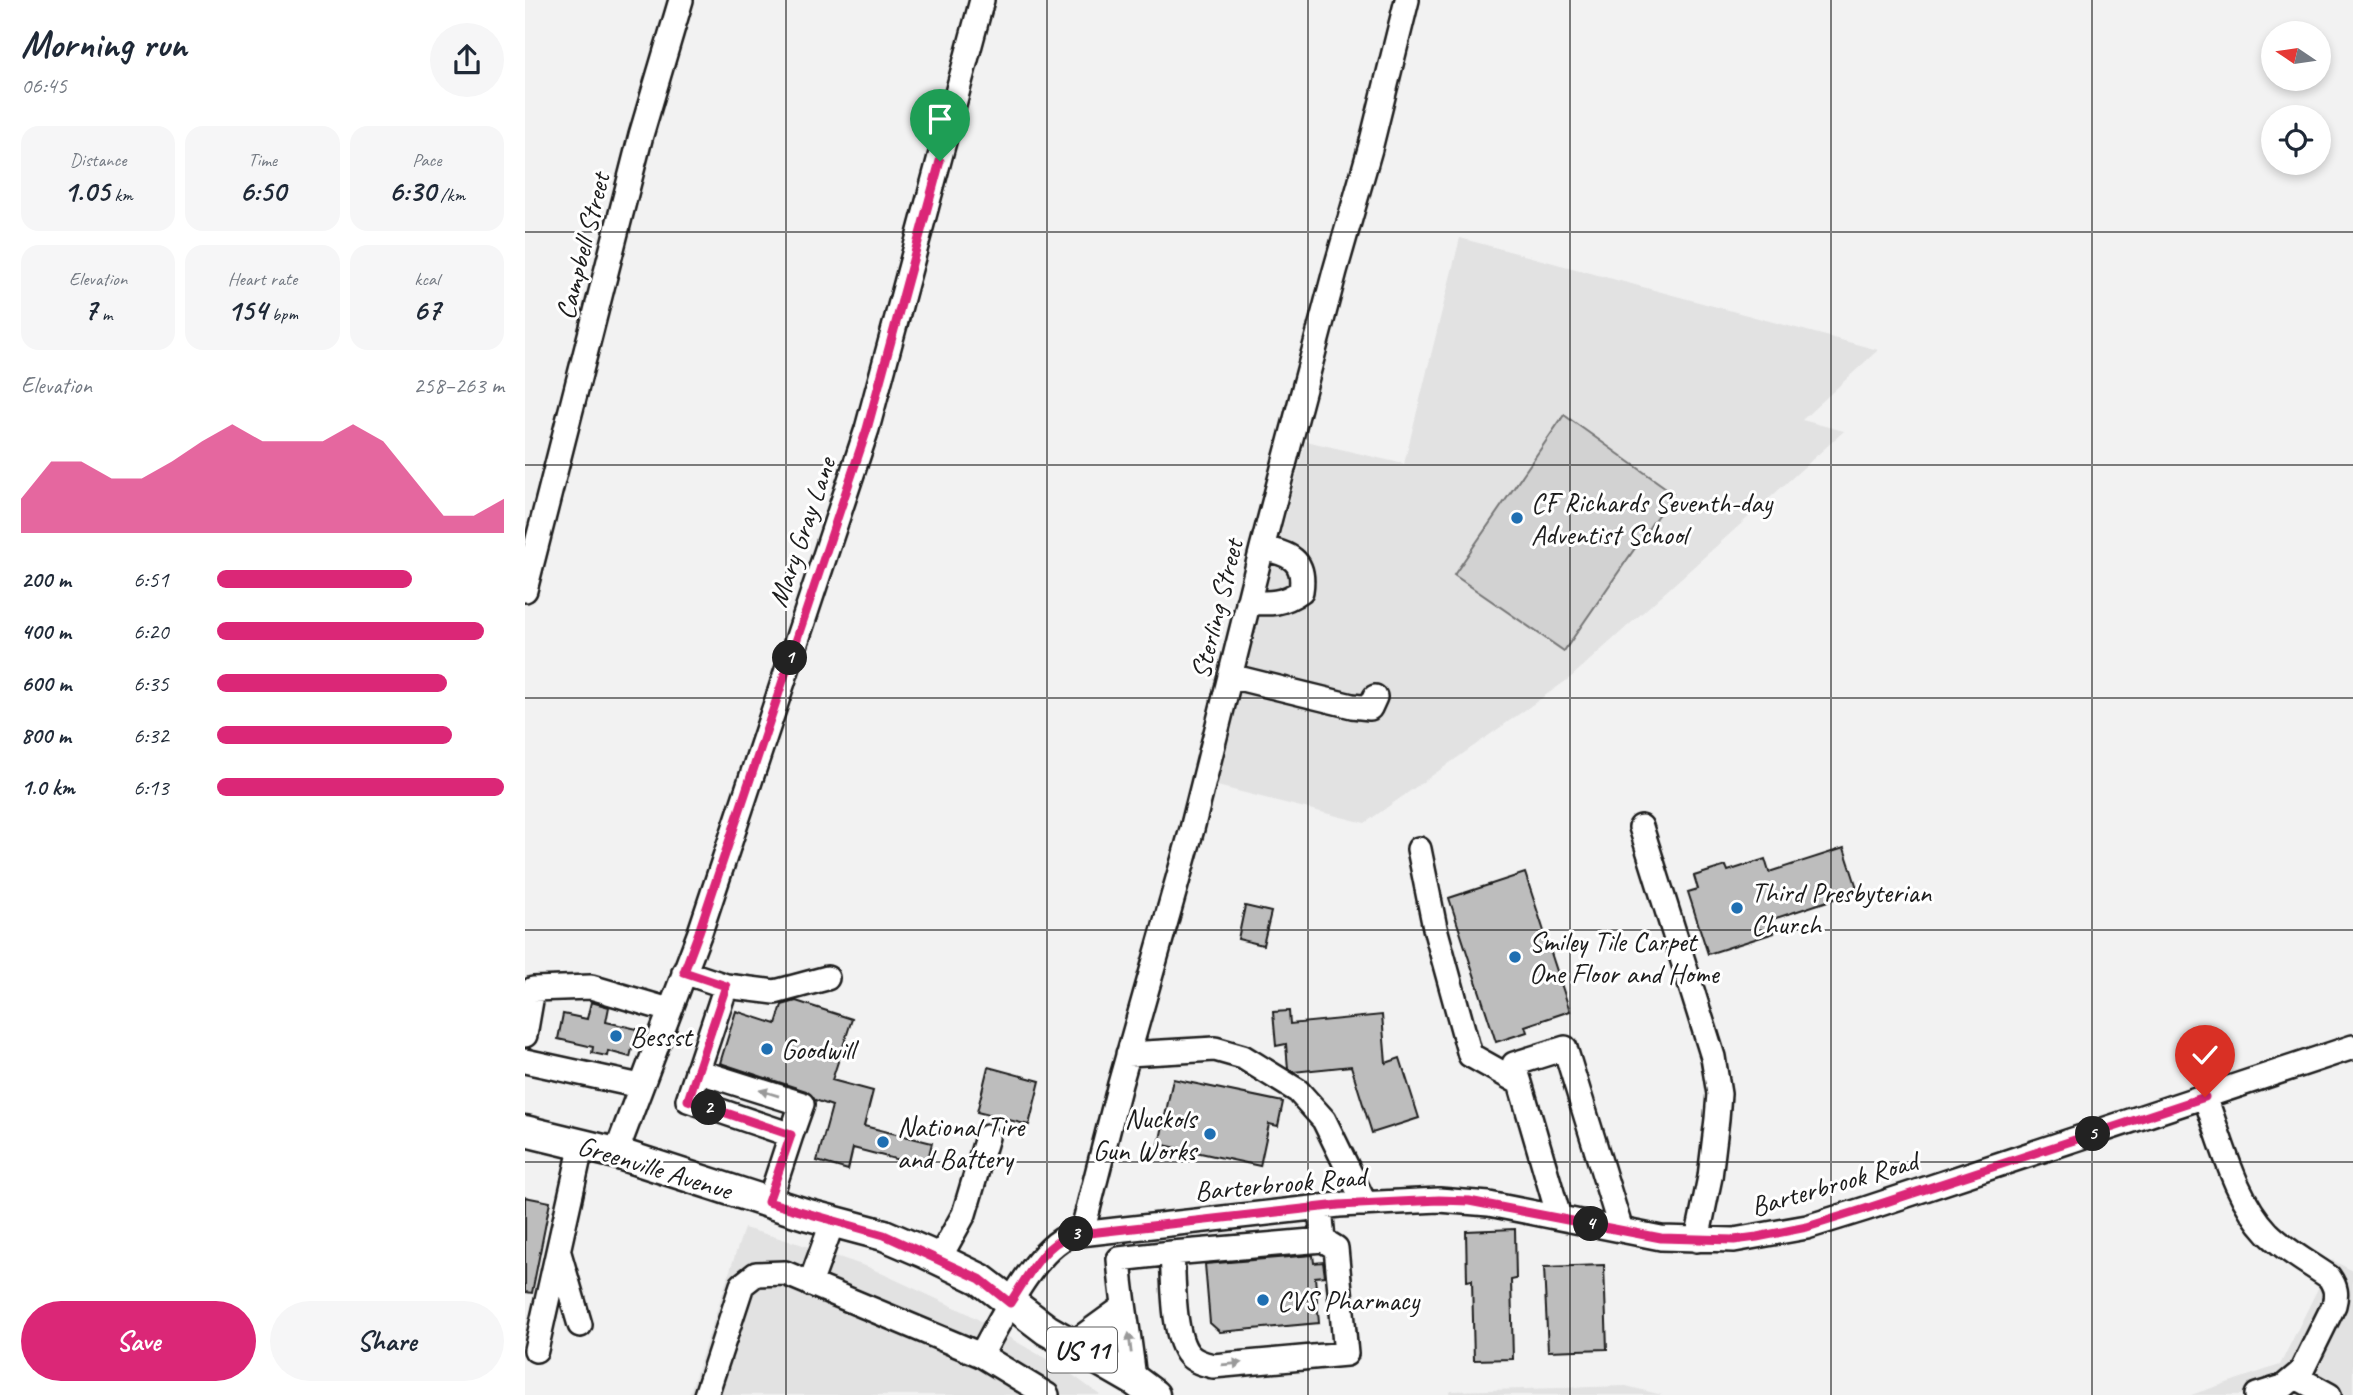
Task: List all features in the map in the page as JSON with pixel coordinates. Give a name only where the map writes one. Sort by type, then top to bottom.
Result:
[{"type":"main road","name":"Greenville Avenue","points":[[525,1131],[616,1153],[833,1222],[884,1235],[980,1279],[1047,1330],[1144,1388]]},
{"type":"street","name":"Campbell Street","points":[[525,590],[641,135],[681,0]]},
{"type":"street","name":"Mary Gray Lane","points":[[616,1153],[708,907],[867,429],[982,0]]},
{"type":"street","name":"Sterling Street","points":[[1082,1233],[1128,1054],[1192,829],[1262,548],[1370,149],[1407,0]]},
{"type":"street","points":[[1248,602],[1276,604],[1289,600],[1301,591],[1303,577],[1299,565],[1287,554],[1262,548]]},
{"type":"street","points":[[1230,676],[1352,706],[1370,708],[1375,697]]},
{"type":"street","points":[[1641,827],[1713,1057],[1719,1094],[1710,1177],[1697,1240]]},
{"type":"street","points":[[1419,849],[1435,928],[1470,1055],[1520,1083]]},
{"type":"street","points":[[684,972],[726,986],[775,992],[827,978]]},
{"type":"street","points":[[726,986],[688,1100],[791,1135]]},
{"type":"street","points":[[525,1035],[533,989],[591,987],[669,1010]]},
{"type":"street","name":"Barterbrook Road","points":[[981,1355],[1010,1303],[1051,1246],[1062,1238],[1082,1233],[1320,1207],[1439,1200],[1469,1201],[1661,1238],[1734,1240],[1807,1227],[2353,1047]]},
{"type":"street","points":[[1559,1217],[1514,1064],[1565,1048],[1621,1230]]},
{"type":"street","points":[[1128,1054],[1215,1049],[1243,1057],[1298,1091],[1324,1120],[1365,1204]]},
{"type":"street","points":[[525,1061],[640,1086]]},
{"type":"street","points":[[697,1071],[802,1104],[768,1202]]},
{"type":"street","points":[[2205,1097],[2242,1195],[2254,1215],[2269,1234],[2329,1277],[2337,1295],[2296,1377],[2283,1387],[2257,1395]]},
{"type":"street","points":[[939,1259],[964,1214],[987,1137]]},
{"type":"street","points":[[536,1350],[582,1144]]},
{"type":"street","points":[[1172,1253],[1179,1335],[1188,1354],[1201,1363],[1213,1366],[1346,1354],[1342,1309],[1327,1295],[1320,1207]]},
{"type":"street","points":[[810,1284],[833,1222]]},
{"type":"street","points":[[1144,1388],[1123,1307],[1119,1259],[1322,1240]]},
{"type":"street","points":[[558,1250],[580,1325]]},
{"type":"street","points":[[706,1395],[741,1285],[756,1274],[785,1273],[981,1355],[1047,1395]]},
{"type":"street","points":[[1072,1344],[1123,1307]]},
{"type":"street","points":[[2296,1377],[2329,1395]]},
{"type":"shaded area","name":"CF Richards Seventh-day Adventist School","points":[[1460,238],[1878,350],[1802,420],[1844,431],[1570,678],[1365,823],[1213,785],[1306,441],[1404,464]]},
{"type":"shaded area","points":[[1564,415],[1673,493],[1564,651],[1454,575]]},
{"type":"shaded area","points":[[744,1228],[868,1267],[967,1313],[1067,1371],[1100,1395],[689,1395]]},
{"type":"shaded area","points":[[2332,1260],[2353,1271],[2353,1395],[2191,1395],[2280,1365]]},
{"type":"shaded area","points":[[1626,1386],[1662,1395],[1449,1395],[1451,1391]]},
{"type":"building","points":[[1844,848],[1858,891],[1770,920],[1774,933],[1708,954],[1688,892],[1698,889],[1694,876],[1726,866],[1728,871],[1765,859],[1769,872]]},
{"type":"building","points":[[1525,873],[1570,1011],[1525,1026],[1527,1032],[1496,1042],[1449,898]]},
{"type":"building","points":[[1245,906],[1271,912],[1263,945],[1238,939]]},
{"type":"building","points":[[796,1001],[852,1019],[832,1080],[873,1091],[864,1126],[932,1143],[926,1167],[853,1148],[848,1170],[817,1161],[832,1106],[815,1100],[806,1091],[720,1063],[736,1011],[776,1024],[782,1005]]},
{"type":"building","points":[[591,1002],[609,1007],[606,1022],[637,1029],[630,1057],[608,1051],[607,1056],[592,1053],[593,1047],[558,1039],[563,1014],[587,1019]]},
{"type":"building","points":[[1289,1011],[1290,1024],[1382,1015],[1386,1063],[1400,1058],[1419,1118],[1372,1133],[1351,1066],[1293,1072],[1288,1069],[1286,1044],[1276,1046],[1273,1012]]},
{"type":"building","points":[[988,1067],[1040,1081],[1029,1125],[977,1112]]},
{"type":"building","points":[[1173,1079],[1283,1102],[1278,1126],[1269,1124],[1260,1166],[1159,1144]]},
{"type":"building","points":[[525,1197],[550,1202],[532,1293],[525,1292]]},
{"type":"building","points":[[1515,1229],[1516,1279],[1511,1280],[1513,1359],[1474,1360],[1472,1280],[1467,1281],[1466,1231]]},
{"type":"building","name":"CVS Pharmacy","points":[[1313,1255],[1314,1263],[1323,1262],[1325,1276],[1315,1277],[1319,1323],[1220,1332],[1210,1323],[1205,1264]]},
{"type":"building","points":[[1604,1265],[1607,1349],[1548,1351],[1544,1267]]},
{"type":"place","name":"CF Richards Seventh-day Adventist School","points":[[1517,518]]},
{"type":"place","name":"Third Presbyterian Church","points":[[1737,908]]},
{"type":"place","name":"Smiley Tile Carpet One Floor and Home","points":[[1515,957]]},
{"type":"place","name":"Bessst","points":[[616,1036]]},
{"type":"place","name":"Goodwill","points":[[767,1049]]},
{"type":"place","name":"Nuckols Gun Works","points":[[1210,1134]]},
{"type":"place","name":"National Tire and Battery","points":[[883,1142]]},
{"type":"place","name":"CVS Pharmacy","points":[[1263,1300]]},
{"type":"route","points":[[940,161],[867,429],[684,972],[726,986],[688,1100],[791,1135],[768,1202],[884,1235],[980,1279],[1010,1303],[1047,1250],[1062,1238],[1071,1235],[1339,1205],[1469,1201],[1661,1238],[1734,1240],[1757,1237],[1807,1227],[1865,1209],[2205,1097]]}]
